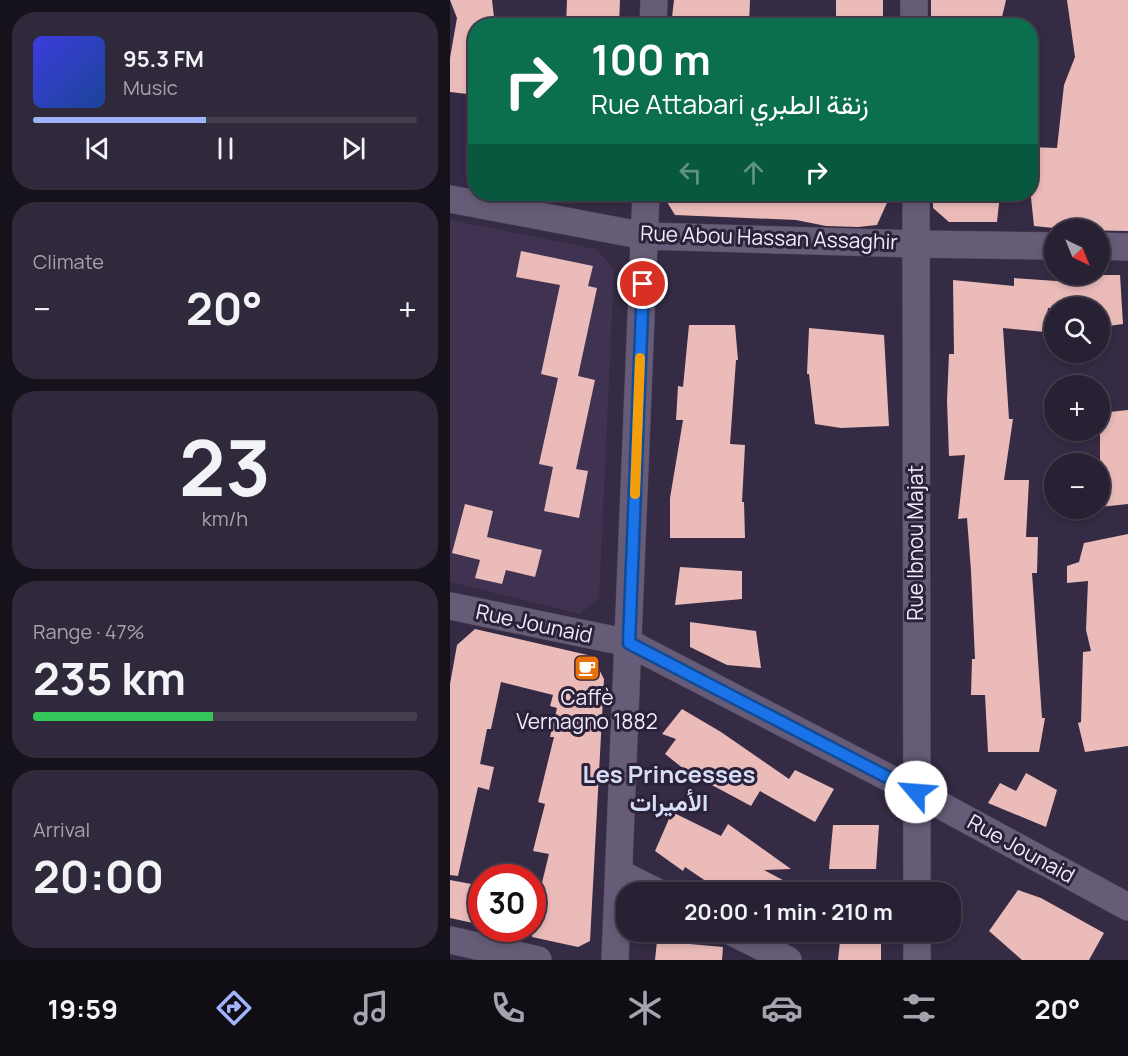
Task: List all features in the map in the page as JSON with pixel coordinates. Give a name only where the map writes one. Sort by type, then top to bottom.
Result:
[{"type":"street","points":[[653,18],[654,0]]},
{"type":"street","points":[[914,0],[914,18]]},
{"type":"street","name":"Rue Abou Hassan Assaghir","points":[[450,199],[645,236],[1044,246]]},
{"type":"street","points":[[615,960],[646,201]]},
{"type":"street","name":"Rue Ibnou Majat","points":[[916,201],[917,882]]},
{"type":"street","points":[[1110,246],[1128,247]]},
{"type":"street","name":"Rue Jounaid","points":[[450,606],[629,643],[916,792],[1128,907]]},
{"type":"street","points":[[619,873],[637,882]]},
{"type":"street","points":[[450,940],[538,960]]},
{"type":"street","points":[[752,942],[788,960]]},
{"type":"street","points":[[917,942],[917,960]]},
{"type":"shaded area","points":[[450,220],[596,249],[614,269],[599,598],[580,614],[450,582]]},
{"type":"building","points":[[450,0],[492,0],[494,18],[468,18],[468,94],[450,92],[450,58],[457,18]]},
{"type":"building","points":[[567,0],[620,0],[619,18],[566,18]]},
{"type":"building","points":[[674,0],[750,0],[749,18],[672,18]]},
{"type":"building","points":[[836,0],[883,0],[883,18],[836,18]]},
{"type":"building","points":[[931,0],[1006,0],[1002,18],[931,18]]},
{"type":"building","points":[[1067,0],[1128,0],[1128,231],[1110,231],[1110,219],[1044,219],[1044,227],[1034,226],[1031,201],[1038,201],[1038,147],[1057,148],[1064,85],[1075,57]]},
{"type":"building","points":[[666,201],[888,201],[877,225],[858,227],[826,226],[796,220],[675,215]]},
{"type":"building","points":[[933,201],[999,201],[997,222],[949,222],[933,208]]},
{"type":"building","points":[[521,251],[593,266],[588,286],[597,288],[578,376],[595,380],[576,469],[588,471],[579,518],[544,511],[553,467],[539,464],[558,378],[541,374],[560,285],[516,277]]},
{"type":"building","points":[[1110,275],[1120,275],[1123,324],[1110,326],[1110,297],[1044,297],[1044,332],[1003,328],[1009,419],[1013,419],[1004,480],[1029,480],[1026,537],[1038,537],[1037,573],[1032,573],[1042,718],[1045,718],[1039,752],[988,752],[985,695],[971,695],[972,659],[975,659],[971,571],[967,518],[958,519],[965,455],[949,456],[947,401],[949,354],[954,354],[953,280],[1014,286],[1014,278],[1044,280],[1044,285],[1110,285]]},
{"type":"building","points":[[689,325],[735,325],[738,360],[736,360],[730,444],[745,445],[742,502],[744,502],[745,538],[670,538],[670,498],[683,420],[676,420],[678,386],[683,387]]},
{"type":"building","points":[[809,328],[884,335],[889,426],[841,428],[815,424],[809,374],[807,374]]},
{"type":"building","points":[[1128,410],[1128,504],[1110,506],[1110,453],[1100,453],[1100,441],[1110,441],[1110,412]]},
{"type":"building","points":[[465,504],[493,511],[487,537],[542,550],[535,577],[506,570],[502,584],[475,578],[480,560],[452,553]]},
{"type":"building","points":[[1128,534],[1128,746],[1085,752],[1078,723],[1081,722],[1083,652],[1091,651],[1086,630],[1088,581],[1067,583],[1067,566],[1079,562],[1084,543]]},
{"type":"building","points":[[680,567],[742,571],[742,599],[675,605]]},
{"type":"building","points":[[690,622],[756,631],[761,668],[727,665],[690,647]]},
{"type":"building","points":[[475,629],[592,656],[604,679],[590,941],[578,947],[546,940],[546,866],[549,854],[533,851],[545,804],[538,802],[554,737],[550,737],[557,708],[550,706],[553,695],[501,682],[491,729],[487,729],[480,764],[494,767],[489,790],[478,787],[458,876],[450,875],[450,684],[457,645]]},
{"type":"building","points":[[682,709],[721,732],[789,779],[795,770],[834,789],[815,822],[760,791],[751,806],[694,777],[665,754],[676,739],[662,734]]},
{"type":"building","points":[[1026,773],[1057,790],[1046,827],[988,803],[1000,783],[1016,791]]},
{"type":"building","points":[[672,812],[721,836],[728,824],[791,869],[764,870],[786,882],[707,882],[685,867],[683,871],[655,851]]},
{"type":"building","points":[[833,825],[879,825],[876,869],[829,869]]},
{"type":"building","points":[[450,880],[468,883],[468,922],[450,918]]},
{"type":"building","points":[[1018,890],[1041,898],[1104,933],[1089,960],[1022,960],[989,931]]},
{"type":"building","points":[[657,942],[723,947],[722,960],[655,960]]},
{"type":"building","points":[[840,942],[881,942],[881,960],[838,960]]},
{"type":"slow traffic","points":[[635,494],[640,358]]},
{"type":"place","name":"Caffè Vernagno 1882","points":[[587,668]]},
{"type":"district","name":"Les Princesses الأميرات","points":[[669,789]]},
{"type":"route","points":[[643,284],[629,643],[916,792]]}]
